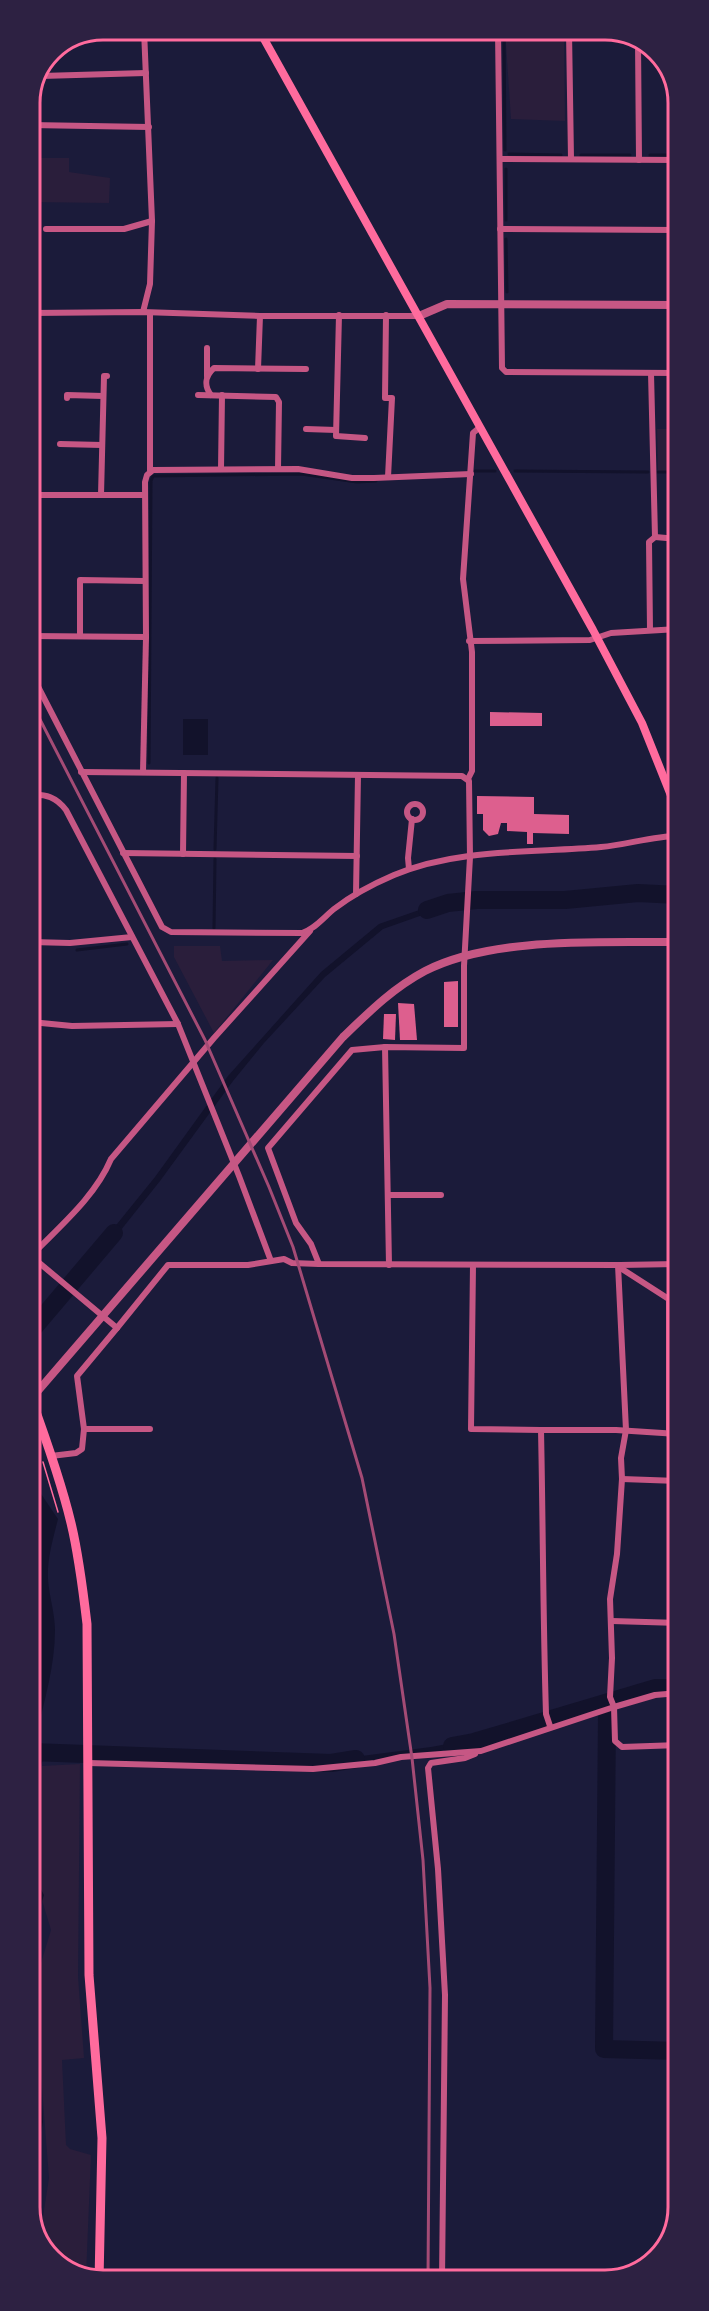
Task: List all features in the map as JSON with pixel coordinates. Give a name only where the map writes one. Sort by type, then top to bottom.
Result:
[{"type":"main road","points":[[265,40],[596,638],[642,723],[668,779]]},
{"type":"main road","points":[[40,1433],[71,1523],[87,1624],[89,1983],[102,2138],[99,2270]]},
{"type":"street","points":[[142,772],[146,637],[145,495],[146,478],[150,472],[146,312],[150,284],[152,221],[144,40]]},
{"type":"street","points":[[498,41],[502,368],[506,372],[668,373]]},
{"type":"street","points":[[569,41],[571,159]]},
{"type":"street","points":[[638,49],[639,160]]},
{"type":"street","points":[[47,76],[146,73]]},
{"type":"street","points":[[40,125],[149,127]]},
{"type":"street","points":[[500,159],[668,160]]},
{"type":"street","points":[[46,229],[124,229],[152,221]]},
{"type":"street","points":[[500,229],[668,230]]},
{"type":"street","points":[[40,313],[146,312],[260,316],[419,315],[447,304],[668,305]]},
{"type":"street","points":[[339,315],[336,436],[365,438]]},
{"type":"street","points":[[386,315],[385,398],[392,398],[388,477]]},
{"type":"street","points":[[258,369],[260,316]]},
{"type":"street","points":[[207,348],[207,388],[211,395]]},
{"type":"street","points":[[207,377],[214,368],[306,369]]},
{"type":"street","points":[[651,373],[655,537]]},
{"type":"street","points":[[101,495],[104,376],[107,376]]},
{"type":"street","points":[[67,398],[67,395],[103,396]]},
{"type":"street","points":[[198,395],[273,396],[278,398],[278,468]]},
{"type":"street","points":[[221,469],[222,395]]},
{"type":"street","points":[[468,779],[472,771],[472,652],[463,579],[473,433],[480,427]]},
{"type":"street","points":[[306,429],[336,430]]},
{"type":"street","points":[[60,444],[102,445]]},
{"type":"street","points":[[150,472],[159,469],[278,468],[308,470],[352,478],[471,474]]},
{"type":"street","points":[[40,495],[145,495]]},
{"type":"street","points":[[650,630],[649,542],[655,537],[668,538]]},
{"type":"street","points":[[80,636],[80,580],[145,581]]},
{"type":"street","points":[[469,641],[590,640],[611,633],[668,629]]},
{"type":"street","points":[[40,636],[146,637]]},
{"type":"street","points":[[40,692],[162,927],[168,932],[298,934],[312,928]]},
{"type":"street","points":[[81,772],[462,776],[468,779],[470,785],[469,861],[464,956],[464,1048],[385,1047],[352,1050],[268,1148],[296,1223],[312,1245],[319,1264]]},
{"type":"street","points":[[183,854],[184,773]]},
{"type":"street","points":[[356,894],[358,775]]},
{"type":"street","points":[[40,795],[48,795],[61,804],[178,1024],[271,1261]]},
{"type":"street","points":[[409,869],[412,819]]},
{"type":"street","points":[[40,1248],[86,1199],[103,1178],[111,1160],[214,1038],[312,928],[356,894],[409,869],[439,861],[469,861],[620,845],[668,836]]},
{"type":"street","points":[[123,853],[357,856]]},
{"type":"street","points":[[40,942],[70,943],[132,937]]},
{"type":"street","points":[[40,1388],[343,1037],[384,997],[425,971],[464,956],[525,946],[668,942]]},
{"type":"street","points":[[40,1023],[72,1026],[178,1024]]},
{"type":"street","points":[[385,1047],[389,1265]]},
{"type":"street","points":[[389,1195],[441,1195]]},
{"type":"street","points":[[46,1456],[76,1453],[82,1449],[84,1429],[77,1377],[168,1265],[248,1265],[284,1259],[292,1263],[389,1265],[668,1264]]},
{"type":"street","points":[[40,1262],[117,1328]]},
{"type":"street","points":[[473,1265],[471,1429],[626,1430],[668,1434]]},
{"type":"street","points":[[619,1265],[668,1298]]},
{"type":"street","points":[[619,1265],[626,1430],[621,1458],[622,1479],[616,1554],[610,1593],[615,1741],[622,1747],[668,1745]]},
{"type":"street","points":[[84,1429],[150,1429]]},
{"type":"street","points":[[541,1430],[543,1635],[546,1714],[550,1725]]},
{"type":"street","points":[[622,1479],[668,1481]]},
{"type":"street","points":[[612,1621],[668,1623]]},
{"type":"street","points":[[442,2271],[445,1995],[438,1869],[428,1768],[431,1763],[465,1758],[550,1725],[602,1711],[612,1704],[668,1694]]},
{"type":"street","points":[[88,1762],[313,1769],[375,1763],[400,1757],[481,1751]]},
{"type":"path","points":[[46,1456],[59,1516]]},
{"type":"shaded area","points":[[506,41],[564,41],[565,121],[511,119]]},
{"type":"shaded area","points":[[40,158],[69,158],[69,172],[110,178],[109,203],[40,202]]},
{"type":"shaded area","points":[[657,429],[668,429],[668,471],[658,471]]},
{"type":"shaded area","points":[[183,719],[208,719],[208,755],[183,755]]},
{"type":"shaded area","points":[[448,900],[448,906],[383,929],[325,977],[264,1043],[233,1081],[160,1181],[101,1255],[96,1250],[155,1177],[228,1076],[321,972],[379,924]]},
{"type":"shaded area","points":[[174,946],[220,946],[222,961],[273,960],[214,1033],[174,957]]},
{"type":"shaded area","points":[[40,1492],[58,1519],[48,1572],[55,1624],[55,1643],[40,1719]]},
{"type":"shaded area","points":[[474,1739],[474,1744],[431,1753],[331,1766],[331,1760]]},
{"type":"shaded area","points":[[40,1749],[45,1753],[40,1769]]},
{"type":"shaded area","points":[[80,1764],[78,1977],[84,2058],[62,2060],[66,2145],[70,2149],[91,2155],[86,2268],[72,2262],[53,2246],[45,2232],[42,2221],[49,2178],[40,2063],[40,1966],[51,1930],[40,1893],[40,1771],[42,1766]]},
{"type":"shaded area","points":[[40,1888],[44,1895],[40,1908]]},
{"type":"shaded area","points":[[40,2072],[43,2122],[40,2137]]},
{"type":"building","points":[[490,712],[542,713],[542,726],[490,726]]},
{"type":"building","points":[[477,796],[534,797],[534,814],[569,815],[569,834],[533,833],[533,844],[527,844],[527,832],[507,831],[507,823],[501,823],[498,834],[489,836],[483,830],[483,814],[477,814]]},
{"type":"building","points":[[458,981],[458,1027],[444,1027],[444,982]]},
{"type":"building","points":[[398,1003],[414,1004],[417,1040],[400,1040]]},
{"type":"building","points":[[384,1014],[396,1014],[395,1040],[383,1039]]},
{"type":"waterway","points":[[504,41],[505,150]]},
{"type":"waterway","points":[[509,154],[561,155]]},
{"type":"waterway","points":[[581,155],[630,155]]},
{"type":"waterway","points":[[650,155],[668,155]]},
{"type":"waterway","points":[[506,169],[506,220]]},
{"type":"waterway","points":[[506,239],[507,292]]},
{"type":"waterway","points":[[475,471],[495,471]]},
{"type":"waterway","points":[[515,471],[648,472]]},
{"type":"waterway","points":[[658,472],[668,472]]},
{"type":"waterway","points":[[149,763],[151,481],[153,476],[301,474],[357,482],[376,481]]},
{"type":"waterway","points":[[215,849],[217,778]]},
{"type":"waterway","points":[[214,928],[215,859]]},
{"type":"waterway","points":[[427,910],[448,903],[476,900],[565,900],[638,893],[668,894]]},
{"type":"waterway","points":[[77,950],[127,944]]},
{"type":"waterway","points":[[40,1320],[114,1233]]},
{"type":"waterway","points":[[452,1746],[474,1742],[656,1688],[668,1688]]},
{"type":"waterway","points":[[603,1705],[607,1715],[604,2049],[668,2051]]},
{"type":"waterway","points":[[40,1752],[331,1763],[356,1759]]},
{"type":"railway","points":[[40,719],[205,1040],[269,1187],[293,1247],[362,1478],[394,1634],[412,1758],[423,1860],[430,1988],[428,2271]]}]
